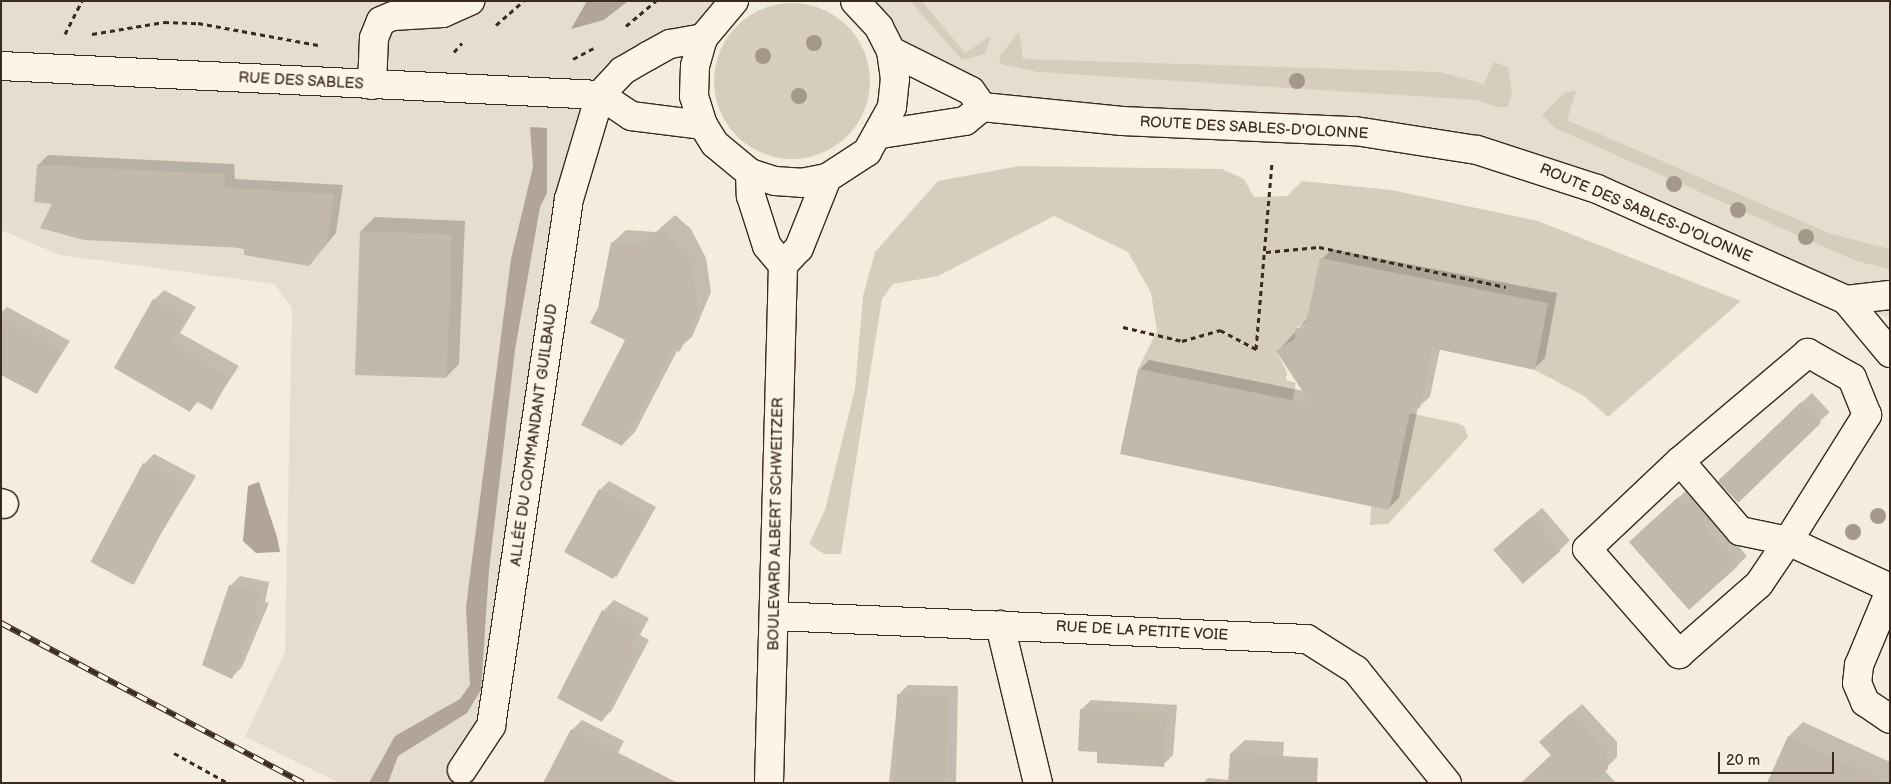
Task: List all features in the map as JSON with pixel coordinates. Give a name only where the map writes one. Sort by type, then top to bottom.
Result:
[{"type":"main road","points":[[372,85],[374,38],[381,21],[392,16],[443,13],[470,1]]},
{"type":"main road","points":[[734,1],[703,38],[694,66],[694,96],[703,125],[715,144],[750,173],[775,181],[827,178],[848,168],[881,134],[892,107],[895,79],[891,51],[879,27],[855,1]]},
{"type":"main road","points":[[703,38],[670,44],[648,56],[622,71],[600,95],[631,116],[703,125]]},
{"type":"main road","points":[[881,134],[966,121],[982,107],[971,91],[891,51]]},
{"type":"main road","name":"RUE DES SABLES","points":[[1,66],[600,95]]},
{"type":"main road","name":"ALLÉE DU COMMANDANT GUILBAUD","points":[[462,770],[491,726],[569,199],[600,95]]},
{"type":"main road","name":"ROUTE DES SABLES-D'OLONNE","points":[[982,107],[1122,121],[1272,128],[1425,140],[1534,166],[1846,300],[1890,353]]},
{"type":"main road","points":[[750,173],[751,196],[764,238],[782,265],[799,248],[827,178]]},
{"type":"main road","name":"BOULEVARD ALBERT SCHWEITZER","points":[[769,783],[782,265]]},
{"type":"main road","points":[[1846,300],[1890,295]]},
{"type":"main road","points":[[1808,352],[1852,378],[1867,415],[1788,541],[1759,584],[1679,654],[1587,549],[1680,461],[1808,352]]},
{"type":"main road","points":[[1680,461],[1740,531],[1788,541],[1890,589],[1859,665],[1857,683],[1865,702],[1890,719]]},
{"type":"main road","name":"RUE DE LA PETITE VOIE","points":[[774,616],[1307,639],[1356,670],[1447,783]]},
{"type":"main road","points":[[1000,625],[1038,783]]},
{"type":"path","points":[[64,35],[82,1]]},
{"type":"path","points":[[1123,327],[1182,341],[1220,330],[1256,349],[1266,252],[1272,128]]},
{"type":"path","points":[[1266,252],[1319,247],[1506,287]]},
{"type":"path","points":[[174,753],[228,783]]},
{"type":"shaded area","points":[[1,1],[734,1],[600,95],[491,726],[455,783],[340,783],[245,737],[285,652],[292,308],[274,284],[60,255],[1,230]]},
{"type":"shaded area","points":[[587,1],[628,1],[604,20],[571,29]]},
{"type":"shaded area","points":[[855,1],[1890,1],[1890,319],[1597,189],[1504,157],[1022,113],[891,51]]},
{"type":"shaded area","points":[[910,1],[922,1],[965,53],[991,36],[985,54],[962,60]]},
{"type":"shaded area","points":[[792,3],[822,9],[835,16],[847,26],[857,38],[864,51],[870,81],[864,111],[857,124],[847,136],[835,146],[822,153],[792,159],[762,153],[749,146],[737,136],[727,124],[720,111],[714,81],[720,51],[727,38],[737,26],[749,16],[762,9]]},
{"type":"shaded area","points":[[1019,32],[1023,59],[1440,72],[1484,84],[1494,62],[1508,67],[1512,92],[1508,107],[1498,107],[1477,100],[1038,72],[1001,64],[999,57]]},
{"type":"shaded area","points":[[1576,91],[1567,120],[1831,234],[1890,249],[1890,269],[1856,261],[1555,128],[1542,115],[1565,92]]},
{"type":"shaded area","points":[[530,127],[547,128],[547,193],[540,207],[515,350],[489,570],[481,690],[467,713],[398,756],[388,783],[369,783],[395,736],[460,699],[470,685],[466,607],[511,259],[533,167]]},
{"type":"shaded area","points":[[1020,166],[1222,169],[1244,179],[1254,197],[1287,196],[1302,181],[1391,190],[1538,221],[1741,301],[1608,417],[1584,396],[1535,370],[1548,303],[1307,322],[1296,328],[1295,339],[1276,351],[1287,372],[1286,380],[1296,383],[1293,401],[1138,369],[1157,331],[1151,293],[1128,252],[1054,216],[938,276],[893,284],[882,299],[841,554],[824,554],[809,544],[825,510],[855,389],[863,296],[875,252],[938,181]]},
{"type":"shaded area","points":[[1409,413],[1457,423],[1464,426],[1468,437],[1388,524],[1370,525],[1371,506],[1389,510]]},
{"type":"shaded area","points":[[259,482],[280,552],[256,553],[243,541],[248,486]]},
{"type":"building","points":[[37,165],[224,174],[225,188],[334,194],[327,244],[309,266],[244,255],[244,248],[84,240],[40,228],[52,204],[34,202]]},
{"type":"building","points":[[661,228],[691,262],[698,306],[692,329],[679,352],[673,348],[622,446],[581,425],[625,340],[590,323],[598,308],[611,242],[641,245]]},
{"type":"building","points":[[360,231],[452,234],[447,378],[355,375]]},
{"type":"building","points":[[1320,258],[1548,303],[1535,370],[1432,348],[1420,408],[1411,407],[1389,510],[1120,454],[1138,369],[1311,404],[1276,351],[1295,339],[1296,328],[1305,330]]},
{"type":"building","points":[[153,299],[187,318],[171,344],[230,377],[212,410],[196,401],[190,412],[114,368]]},
{"type":"building","points":[[1,319],[61,352],[37,394],[1,375]]},
{"type":"building","points":[[1801,402],[1821,423],[1738,503],[1718,482]]},
{"type":"building","points":[[143,463],[186,486],[134,585],[90,562]]},
{"type":"building","points":[[599,489],[648,516],[613,579],[564,552]]},
{"type":"building","points":[[1677,498],[1684,507],[1692,500],[1711,521],[1704,528],[1738,566],[1689,610],[1629,542]]},
{"type":"building","points":[[1531,517],[1561,551],[1523,584],[1493,550]]},
{"type":"building","points":[[229,585],[259,592],[255,612],[260,613],[232,679],[202,665]]},
{"type":"building","points":[[602,610],[640,629],[631,646],[640,650],[602,722],[557,698]]},
{"type":"building","points":[[897,694],[948,696],[945,783],[894,783]]},
{"type":"building","points":[[1080,709],[1167,715],[1164,767],[1097,763],[1097,752],[1078,751]]},
{"type":"building","points":[[1571,713],[1607,753],[1608,769],[1593,783],[1521,783],[1551,755],[1539,742]]},
{"type":"building","points":[[571,729],[678,783],[543,783]]},
{"type":"building","points":[[1788,736],[1886,783],[1767,783]]},
{"type":"building","points":[[1230,753],[1318,758],[1317,783],[1228,783]]},
{"type":"railway","points":[[1,623],[303,783]]}]
